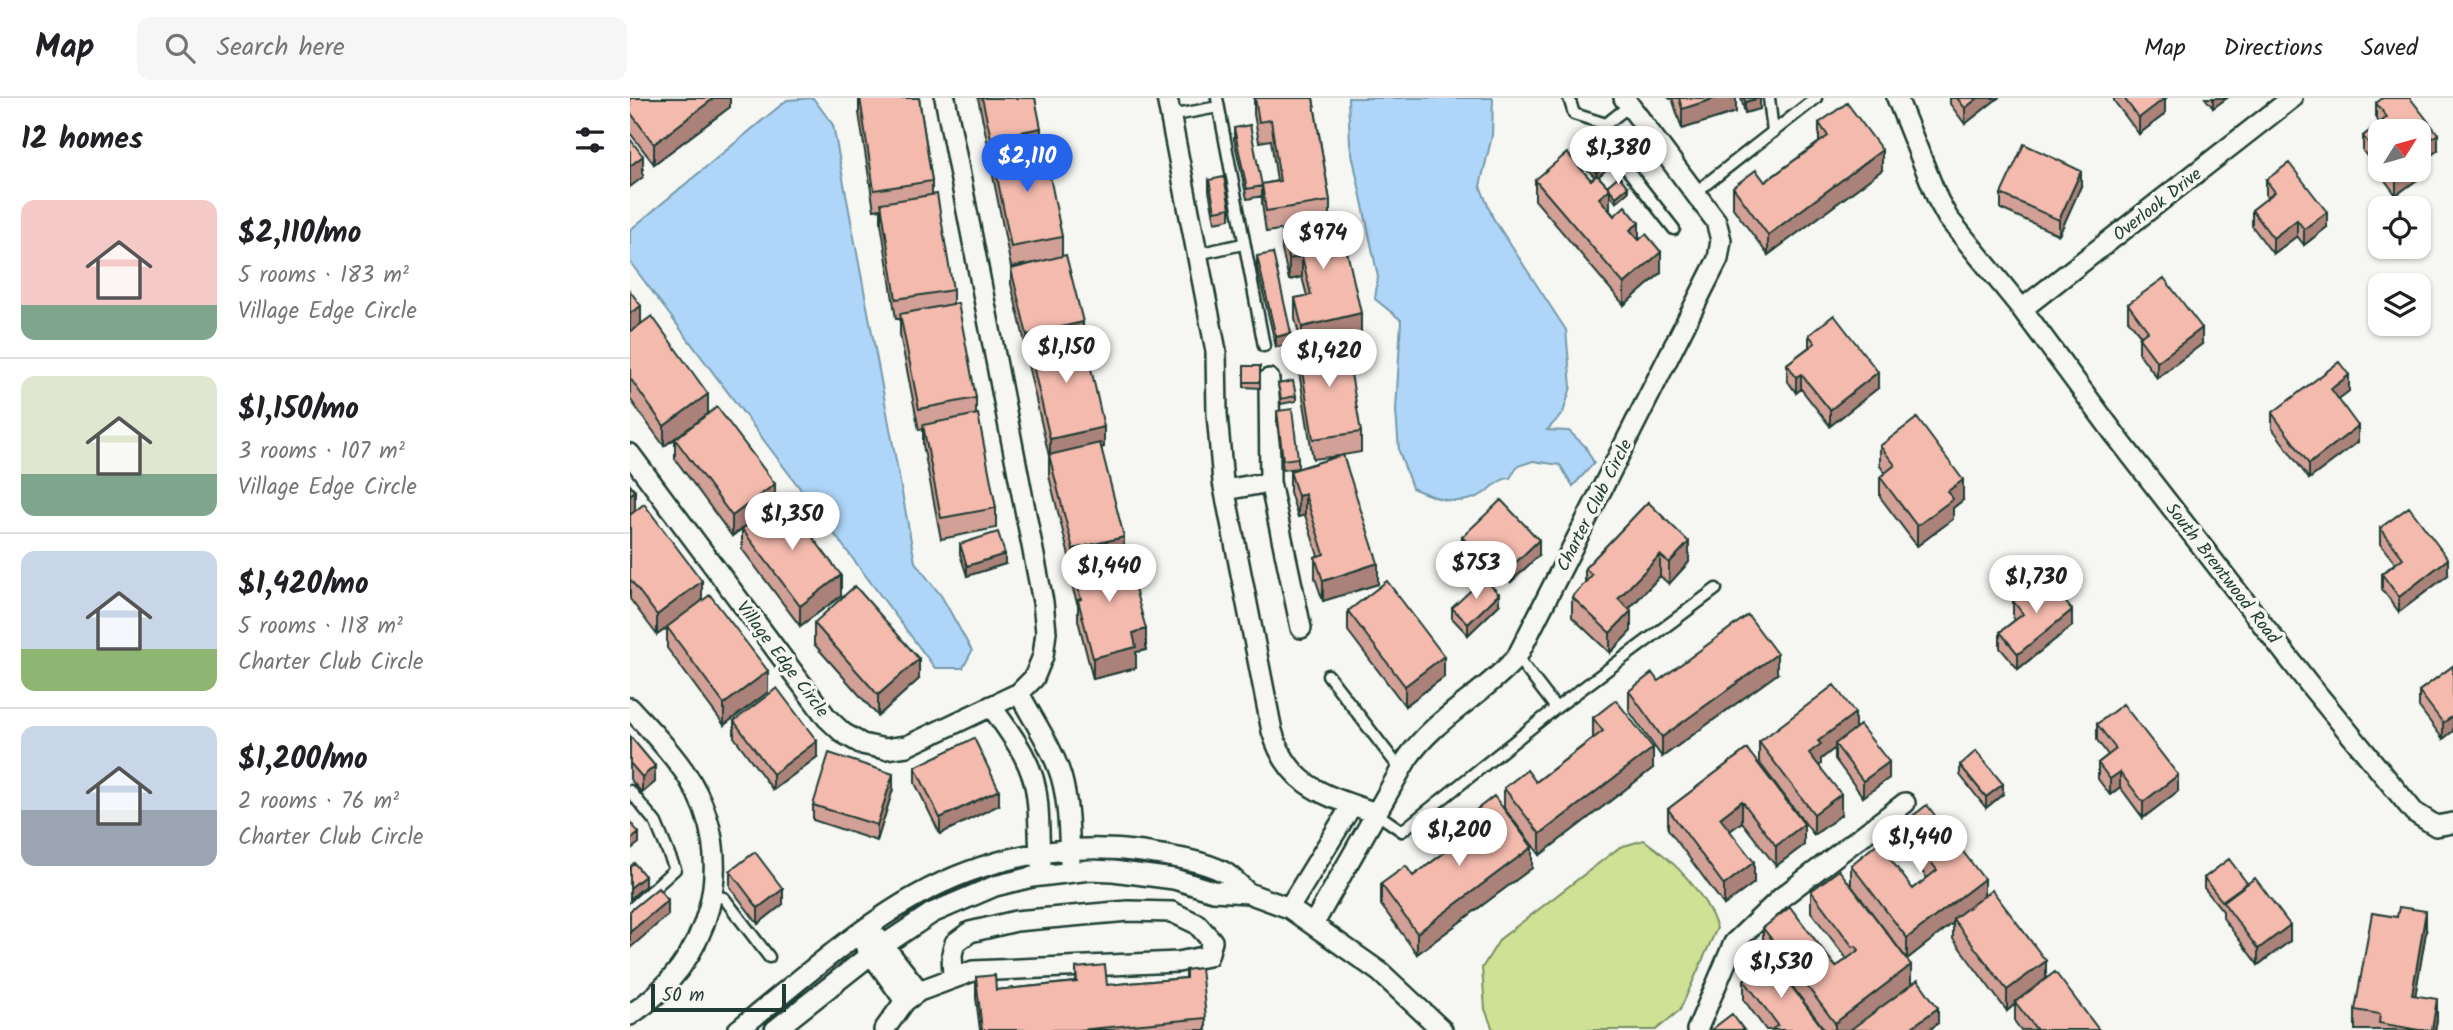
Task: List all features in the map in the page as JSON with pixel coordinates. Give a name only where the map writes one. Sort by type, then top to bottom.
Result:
[{"type":"street","name":"Village Edge Circle","points":[[630,454],[827,718],[843,733],[862,744],[885,749],[907,746],[1018,693],[1034,678],[1043,656],[1046,632],[1043,602],[945,98]]},
{"type":"street","name":"South Brentwood Road","points":[[1897,98],[1942,206],[2309,684],[2417,816],[2445,824]]},
{"type":"street","name":"Overlook Drive","points":[[2022,309],[2292,98]]},
{"type":"street","name":"Charter Club Circle","points":[[1314,923],[1421,739],[1504,671],[1517,657],[1718,259],[1721,240],[1716,221],[1627,102]]},
{"type":"street","points":[[1168,107],[1216,351],[1217,425],[1225,490],[1277,749],[1287,766],[1302,781],[1336,801],[1376,813]]},
{"type":"street","points":[[1269,379],[1270,482],[1301,628]]},
{"type":"street","points":[[1225,490],[1270,482]]},
{"type":"street","points":[[1018,693],[1061,778],[1070,850],[1070,873]]},
{"type":"street","points":[[991,706],[1025,758],[1037,796],[1043,876]]},
{"type":"street","points":[[630,708],[676,761],[699,798],[711,838],[714,860],[712,895],[698,939],[676,975],[662,991],[630,1015]]},
{"type":"street","points":[[1025,758],[1048,748]]},
{"type":"street","points":[[1697,1030],[1734,943],[1782,897],[1905,803]]},
{"type":"street","points":[[1289,908],[1352,804]]},
{"type":"street","points":[[738,1030],[864,931],[915,896],[936,885],[997,862],[1070,850],[1125,850],[1186,860],[1225,872],[1248,893]]},
{"type":"street","points":[[775,1030],[877,950],[932,913],[995,886],[1043,876],[1112,871],[1174,878],[1213,891],[1248,893],[1289,908],[1314,923],[1380,972],[1442,1030]]},
{"type":"street","points":[[884,1030],[912,996],[973,971],[1178,961],[1208,956],[1212,942],[1197,924],[1172,912],[1128,911],[1016,921],[970,932],[955,943],[952,954],[953,978]]},
{"type":"street","points":[[864,931],[912,996]]},
{"type":"lane","points":[[1569,98],[1574,114],[1606,124]]},
{"type":"lane","points":[[1769,98],[1773,132]]},
{"type":"lane","points":[[1696,192],[1816,98]]},
{"type":"lane","points":[[1627,102],[1606,124],[1608,145],[1674,229]]},
{"type":"lane","points":[[1168,107],[1218,103],[1264,346]]},
{"type":"lane","points":[[1196,254],[1243,244]]},
{"type":"lane","points":[[1376,813],[1402,831],[1556,708],[1716,589]]},
{"type":"lane","points":[[1517,657],[1556,708]]},
{"type":"lane","points":[[1328,675],[1401,770]]},
{"type":"lane","points":[[630,791],[656,823],[675,869],[630,910]]},
{"type":"lane","points":[[712,895],[724,898],[769,957]]},
{"type":"green space","points":[[1644,840],[1697,890],[1717,928],[1680,1010],[1656,1030],[1493,1030],[1485,1009],[1482,968],[1500,939],[1620,847]]},
{"type":"water","points":[[813,98],[833,125],[915,562],[942,597],[972,651],[963,668],[935,668],[630,262],[630,230],[787,100]]},
{"type":"water","points":[[1348,98],[1493,98],[1492,136],[1480,186],[1493,218],[1566,330],[1571,387],[1563,413],[1547,430],[1569,431],[1585,446],[1594,463],[1573,486],[1560,465],[1533,461],[1518,466],[1510,478],[1467,500],[1440,499],[1412,488],[1399,451],[1396,411],[1401,320],[1375,299],[1378,277],[1350,144]]},
{"type":"building","points":[[630,98],[714,98],[654,144],[630,112]]},
{"type":"building","points":[[860,98],[919,98],[932,181],[874,190]]},
{"type":"building","points":[[982,98],[1035,98],[1041,128],[991,138]]},
{"type":"building","points":[[1255,98],[1313,98],[1330,201],[1266,211],[1262,184],[1280,181],[1271,120],[1259,122]]},
{"type":"building","points":[[1679,98],[1716,98],[1682,109]]},
{"type":"building","points":[[1744,98],[1760,98],[1745,102]]},
{"type":"building","points":[[1957,98],[1978,98],[1965,108]]},
{"type":"building","points":[[2124,98],[2165,98],[2139,118]]},
{"type":"building","points":[[2383,98],[2410,98],[2426,119],[2384,119],[2387,117],[2376,103]]},
{"type":"building","points":[[1847,103],[1882,150],[1768,235],[1733,187],[1756,170],[1765,182],[1828,136],[1819,123]]},
{"type":"building","points":[[1250,125],[1262,186],[1247,189],[1234,128]]},
{"type":"building","points":[[2431,125],[2438,134],[2431,139]]},
{"type":"building","points":[[630,139],[643,156],[630,166]]},
{"type":"building","points":[[1043,141],[1062,237],[1011,247],[992,151]]},
{"type":"building","points":[[2024,144],[2081,171],[2059,220],[2001,194]]},
{"type":"building","points":[[1597,151],[1608,162],[1596,173],[1585,161]]},
{"type":"building","points":[[1567,153],[1591,180],[1597,175],[1610,189],[1599,198],[1614,216],[1625,206],[1639,223],[1630,230],[1639,240],[1646,234],[1661,252],[1624,284],[1535,180]]},
{"type":"building","points":[[2289,163],[2327,212],[2304,229],[2297,220],[2273,238],[2252,210],[2275,192],[2266,180]]},
{"type":"building","points":[[1619,176],[1628,187],[1616,197],[1607,186]]},
{"type":"building","points":[[1224,177],[1230,208],[1215,211],[1209,180]]},
{"type":"building","points":[[937,194],[953,290],[896,299],[881,203]]},
{"type":"building","points":[[1339,216],[1361,313],[1302,327],[1295,298],[1311,295],[1302,256],[1289,259],[1282,229]]},
{"type":"building","points":[[1273,253],[1291,333],[1276,337],[1257,256]]},
{"type":"building","points":[[1066,255],[1083,322],[1027,335],[1011,269]]},
{"type":"building","points":[[2164,278],[2202,328],[2157,362],[2139,338],[2148,331],[2128,304]]},
{"type":"building","points":[[630,291],[641,306],[630,313]]},
{"type":"building","points":[[958,303],[976,398],[919,409],[900,314]]},
{"type":"building","points":[[1834,315],[1878,372],[1830,410],[1801,374],[1796,377],[1787,364],[1815,343],[1809,335]]},
{"type":"building","points":[[652,316],[708,394],[664,426],[630,378],[630,332]]},
{"type":"building","points":[[1083,332],[1104,427],[1050,439],[1028,344]]},
{"type":"building","points":[[1345,339],[1361,432],[1313,439],[1298,346]]},
{"type":"building","points":[[2339,362],[2349,375],[2331,389],[2358,426],[2309,464],[2272,413]]},
{"type":"building","points":[[1244,366],[1260,366],[1260,382],[1244,382]]},
{"type":"building","points":[[1293,381],[1296,396],[1281,399],[1278,384]]},
{"type":"building","points":[[717,407],[775,484],[732,516],[675,439]]},
{"type":"building","points":[[1292,409],[1298,458],[1283,460],[1277,411]]},
{"type":"building","points":[[978,414],[996,508],[941,518],[923,425]]},
{"type":"building","points":[[1917,418],[1963,480],[1948,491],[1953,499],[1917,526],[1880,477],[1895,465],[1880,446]]},
{"type":"building","points":[[1100,443],[1124,537],[1073,549],[1049,455]]},
{"type":"building","points":[[1343,455],[1378,563],[1323,581],[1315,557],[1324,554],[1305,494],[1298,496],[1290,471]]},
{"type":"building","points":[[783,498],[841,575],[800,606],[742,529]]},
{"type":"building","points":[[1501,500],[1539,540],[1511,567],[1500,556],[1489,566],[1462,537]]},
{"type":"building","points":[[1648,502],[1689,542],[1669,563],[1660,555],[1618,599],[1631,611],[1610,633],[1572,597],[1592,575],[1585,568]]},
{"type":"building","points":[[644,504],[702,581],[657,615],[630,579],[630,515]]},
{"type":"building","points":[[2409,507],[2448,559],[2399,597],[2382,574],[2403,558],[2380,528]]},
{"type":"building","points":[[998,532],[1005,554],[967,566],[960,544]]},
{"type":"building","points":[[1125,552],[1146,629],[1133,633],[1136,647],[1093,658],[1072,566]]},
{"type":"building","points":[[2045,576],[2072,610],[2018,654],[2000,632],[2023,614],[2013,601]]},
{"type":"building","points":[[1484,578],[1499,594],[1468,624],[1452,608]]},
{"type":"building","points":[[1387,581],[1444,656],[1405,686],[1348,611]]},
{"type":"building","points":[[855,586],[919,659],[878,695],[814,623]]},
{"type":"building","points":[[710,595],[768,671],[724,704],[667,627]]},
{"type":"building","points":[[1748,615],[1777,654],[1662,737],[1629,691],[1652,673],[1658,681]]},
{"type":"building","points":[[2453,666],[2453,716],[2443,723],[2419,691]]},
{"type":"building","points":[[1834,685],[1855,713],[1818,741],[1821,744],[1809,753],[1841,794],[1814,814],[1759,742]]},
{"type":"building","points":[[777,688],[817,741],[773,774],[734,721]]},
{"type":"building","points":[[1616,700],[1653,748],[1540,834],[1504,788],[1527,770],[1536,782],[1603,731],[1593,718]]},
{"type":"building","points":[[2123,704],[2178,775],[2143,802],[2120,772],[2110,779],[2098,763],[2116,749],[2097,724]]},
{"type":"building","points":[[1860,725],[1889,762],[1863,781],[1835,744]]},
{"type":"building","points":[[630,736],[655,766],[642,777],[630,763]]},
{"type":"building","points":[[974,738],[999,790],[940,818],[915,767]]},
{"type":"building","points":[[1747,749],[1804,824],[1776,846],[1742,801],[1720,818],[1754,862],[1724,885],[1668,809]]},
{"type":"building","points":[[1976,751],[2003,784],[1986,797],[1960,765]]},
{"type":"building","points":[[829,753],[893,774],[877,825],[813,805]]},
{"type":"building","points":[[1494,796],[1532,847],[1417,933],[1381,884],[1406,866],[1413,876],[1480,826],[1471,814]]},
{"type":"building","points":[[1927,805],[1984,879],[1907,938],[1851,865],[1878,843],[1913,889],[1937,870],[1902,824]]},
{"type":"building","points":[[630,822],[639,833],[630,840]]},
{"type":"building","points":[[755,852],[783,889],[758,908],[730,871]]},
{"type":"building","points":[[2229,859],[2247,883],[2222,901],[2204,878]]},
{"type":"building","points":[[634,863],[645,876],[630,888],[630,867]]},
{"type":"building","points":[[1839,870],[1911,965],[1835,1023],[1763,928],[1790,907],[1836,967],[1859,950],[1856,946],[1853,947],[1811,891]]},
{"type":"building","points":[[2255,878],[2290,925],[2258,949],[2223,902]]},
{"type":"building","points":[[658,888],[668,900],[630,932],[630,911]]},
{"type":"building","points":[[1992,890],[2046,961],[2007,990],[1953,919]]},
{"type":"building","points":[[2399,907],[2426,911],[2412,995],[2437,999],[2432,1030],[2379,1023],[2380,1014],[2355,1010],[2372,913],[2397,917]]},
{"type":"building","points":[[1771,959],[1824,1030],[1771,1030],[1778,1025],[1744,980]]},
{"type":"building","points":[[1105,965],[1107,985],[1186,978],[1186,970],[1201,968],[1206,1018],[1079,1030],[982,1030],[976,977],[995,975],[996,990],[1077,982],[1076,968]]},
{"type":"building","points":[[2055,972],[2099,1030],[2037,1030],[2015,1002]]},
{"type":"building","points":[[1918,980],[1938,1008],[1908,1030],[1850,1030]]},
{"type":"building","points":[[1732,1014],[1744,1030],[1711,1030]]}]
